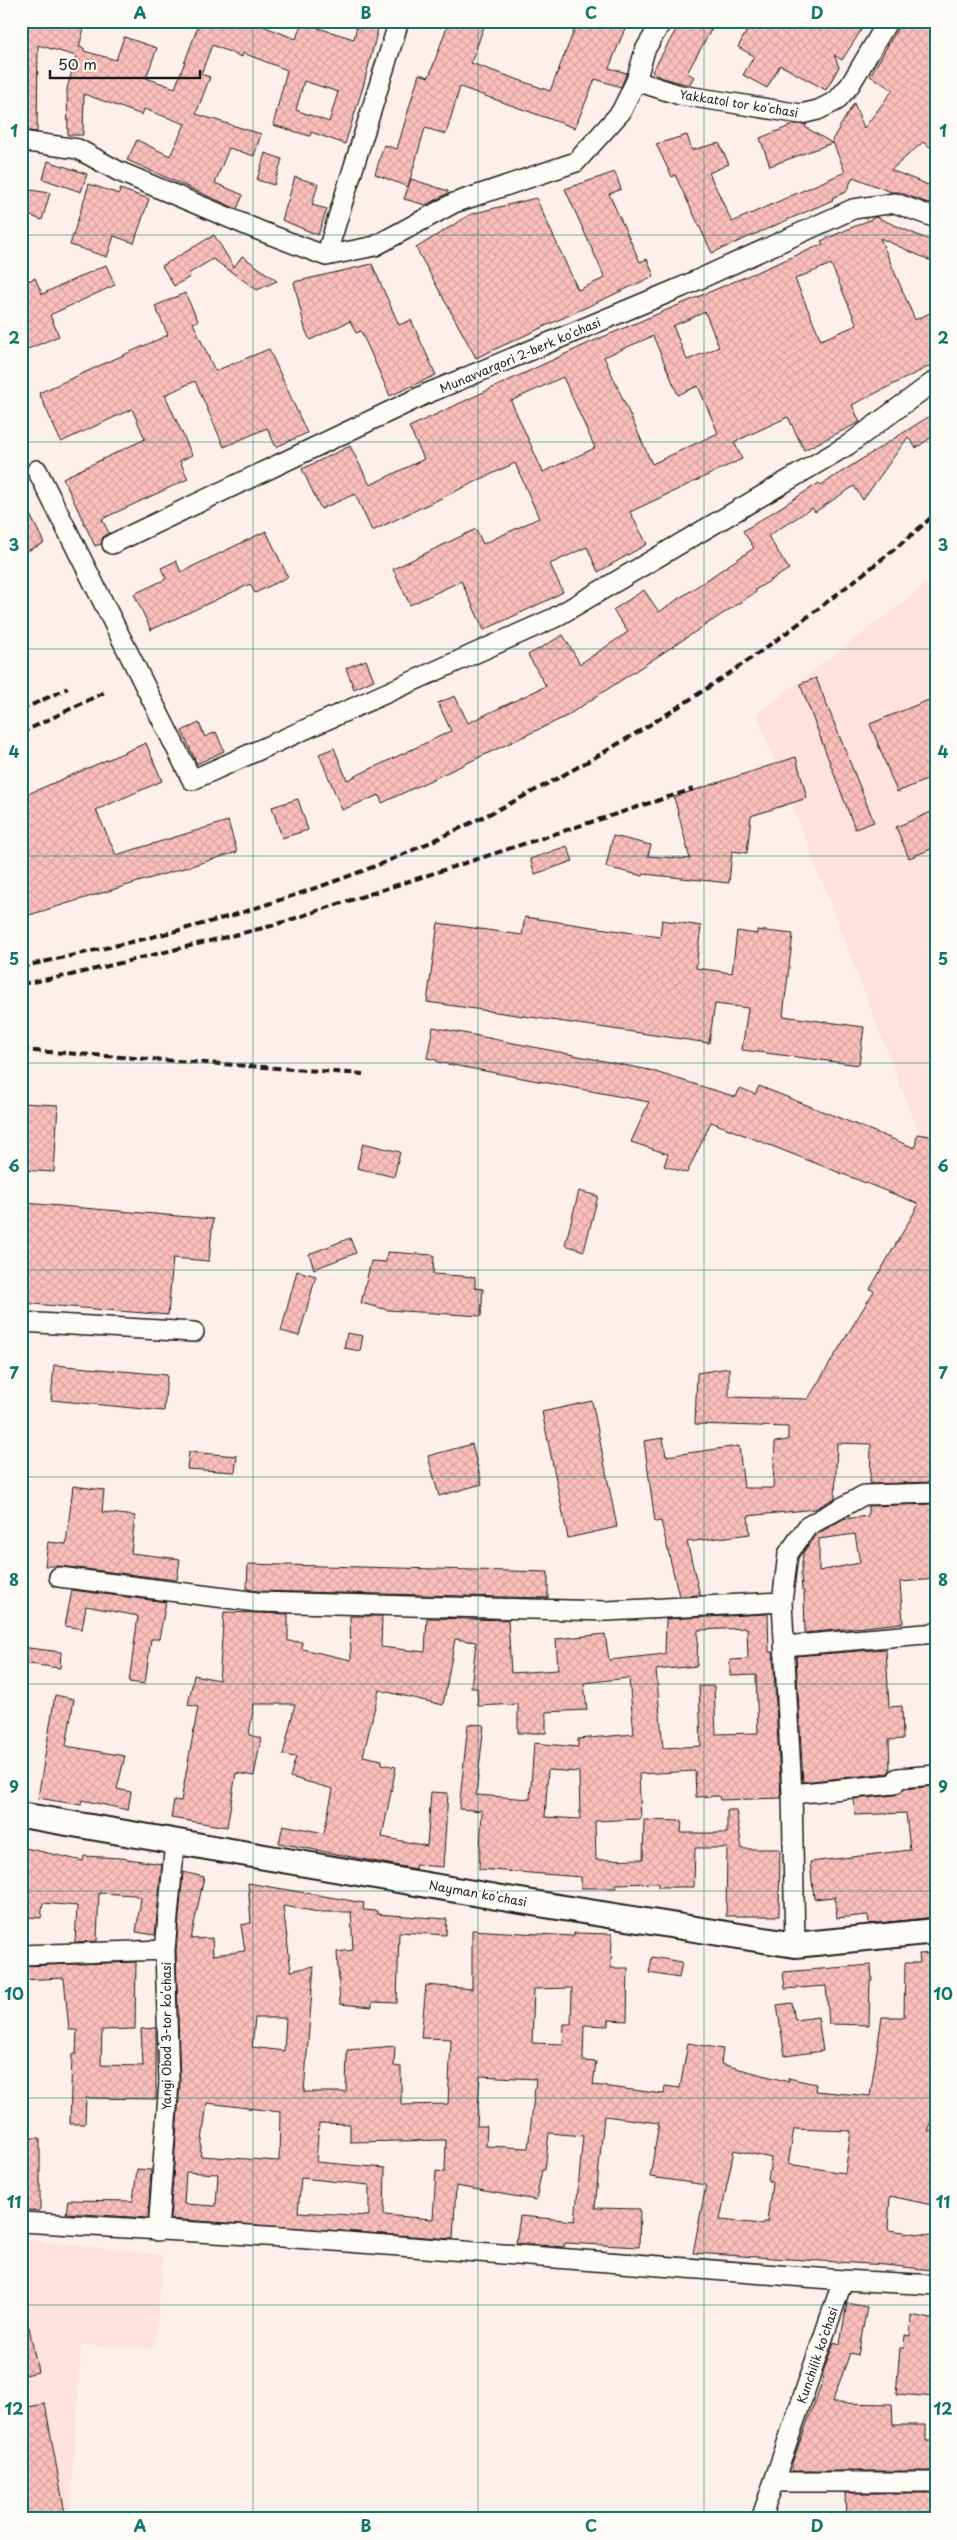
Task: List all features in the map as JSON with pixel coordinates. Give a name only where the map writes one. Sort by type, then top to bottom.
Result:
[{"type":"main road","name":"Nayman koʻchasi","points":[[21,1815],[514,1900],[795,1945],[936,1932]]},
{"type":"street","points":[[326,256],[400,21]]},
{"type":"street","points":[[21,141],[78,149],[118,170],[258,230],[326,256],[375,246],[454,204],[576,162],[622,112],[636,81],[645,50],[662,21]]},
{"type":"street","name":"Yakkatol tor koʻchasi","points":[[636,81],[680,95],[801,114],[818,110],[836,101],[850,85],[888,21]]},
{"type":"street","name":"Munavvarqori 2-berk koʻchasi","points":[[112,544],[426,394],[682,287],[853,209],[895,203],[936,218]]},
{"type":"street","points":[[37,470],[192,780],[554,618],[848,445],[936,380]]},
{"type":"street","points":[[21,1322],[194,1332]]},
{"type":"street","points":[[795,1945],[792,1794],[782,1602],[788,1554],[808,1526],[864,1495],[936,1493]]},
{"type":"street","points":[[59,1577],[256,1602],[607,1611],[782,1602]]},
{"type":"street","points":[[784,1646],[936,1633]]},
{"type":"street","points":[[792,1794],[894,1784],[898,1778],[936,1774]]},
{"type":"street","name":"Yangi Obod 3-tor koʻchasi","points":[[158,2232],[168,2082],[165,1950],[174,1840]]},
{"type":"street","points":[[21,1955],[165,1950]]},
{"type":"street","points":[[21,2222],[158,2232],[292,2238],[843,2280],[936,2285]]},
{"type":"street","name":"Kunchilik koʻchasi","points":[[760,2519],[843,2280]]},
{"type":"street","points":[[774,2482],[936,2482]]},
{"type":"shaded area","points":[[936,577],[936,1178],[757,714]]},
{"type":"shaded area","points":[[21,2239],[163,2255],[155,2349],[81,2345],[70,2519],[21,2519]]},
{"type":"building","points":[[22,21],[86,21],[79,47],[84,48],[84,51],[116,60],[124,37],[157,48],[146,78],[175,88],[200,21],[250,21],[296,39],[302,21],[321,21],[318,28],[354,39],[358,21],[380,21],[363,87],[345,144],[311,132],[310,136],[273,125],[287,70],[243,53],[242,57],[212,45],[201,74],[210,77],[196,114],[261,134],[254,156],[229,148],[215,183],[243,195],[237,209],[127,160],[137,140],[170,156],[185,124],[144,109],[142,115],[84,94],[83,135],[68,135],[67,89],[76,56],[38,45],[37,132],[21,130]],"holes":[[[304,81],[338,92],[329,122],[296,110]]]},
{"type":"building","points":[[449,21],[486,21],[471,63],[550,91],[578,21],[628,21],[609,68],[627,73],[621,87],[595,79],[575,128],[460,87],[446,134],[425,128],[408,187],[375,174],[384,145],[397,149],[419,74],[429,77]]},
{"type":"building","points":[[681,21],[716,21],[687,73],[694,77],[689,85],[663,78],[652,72]]},
{"type":"building","points":[[752,21],[867,21],[842,60],[834,55],[839,67],[826,90],[780,65],[767,88],[743,75],[754,56],[738,47]]},
{"type":"building","points":[[902,21],[936,21],[936,151],[923,142],[891,170],[936,188],[936,206],[899,192],[891,192],[853,177],[846,192],[832,198],[833,200],[712,253],[675,175],[672,177],[656,144],[687,135],[692,150],[719,143],[729,164],[709,173],[732,222],[845,172],[832,140],[854,103],[864,128],[893,90],[870,76]]},
{"type":"building","points":[[795,124],[807,124],[805,127],[832,143],[770,166],[760,138]]},
{"type":"building","points":[[265,153],[282,159],[274,185],[257,180]]},
{"type":"building","points":[[48,161],[87,174],[81,192],[43,179]]},
{"type":"building","points":[[615,172],[621,189],[609,194],[640,262],[647,259],[654,276],[476,358],[416,248],[471,214],[536,198],[578,290],[605,278],[565,189]]},
{"type":"building","points":[[295,177],[318,184],[312,205],[327,209],[318,235],[282,220]]},
{"type":"building","points":[[411,179],[448,191],[447,194],[426,205],[404,199]]},
{"type":"building","points":[[89,184],[119,194],[120,189],[149,199],[134,243],[114,236],[107,257],[70,245]]},
{"type":"building","points":[[30,190],[50,193],[42,220],[23,213]]},
{"type":"building","points":[[876,217],[936,243],[936,263],[880,238],[915,320],[936,310],[936,363],[852,405],[860,422],[804,450],[788,417],[734,442],[742,459],[630,512],[647,544],[598,572],[587,547],[550,564],[563,592],[550,599],[484,630],[461,581],[410,605],[393,569],[476,529],[483,544],[539,518],[515,463],[372,531],[355,494],[321,509],[302,469],[350,446],[370,485],[424,459],[409,427],[591,342],[823,244],[821,241]],"holes":[[[831,264],[857,325],[821,340],[795,279]],[[705,312],[719,347],[687,360],[673,326]],[[653,336],[678,395],[698,386],[718,433],[652,464],[604,357]],[[563,377],[595,448],[543,472],[511,401]]]},
{"type":"building","points":[[214,235],[234,267],[242,256],[277,281],[257,290],[213,259],[188,274],[190,277],[174,286],[162,266]]},
{"type":"building","points":[[372,264],[399,325],[411,320],[436,375],[390,396],[361,331],[356,333],[350,321],[310,340],[305,329],[294,282]]},
{"type":"building","points":[[106,265],[115,285],[50,315],[59,336],[21,352],[21,284],[35,278],[42,294]]},
{"type":"building","points":[[185,293],[198,321],[193,323],[215,371],[269,349],[307,433],[276,447],[267,428],[224,447],[195,381],[165,395],[192,455],[180,461],[188,479],[102,519],[109,533],[103,537],[101,544],[95,546],[63,478],[145,439],[132,409],[61,442],[39,393],[168,335],[155,306]]},
{"type":"building","points":[[936,412],[936,434],[916,448],[908,437],[863,500],[854,486],[815,512],[812,508],[768,536],[789,569],[755,590],[756,592],[565,717],[382,803],[379,795],[342,810],[319,754],[334,748],[347,780],[451,731],[438,703],[455,696],[468,723],[546,686],[528,655],[563,635],[580,664],[628,632],[613,610],[644,590],[659,612],[754,548],[743,531],[819,483],[821,485]]},
{"type":"building","points":[[21,496],[44,543],[21,554]]},
{"type":"building","points":[[266,531],[288,577],[255,593],[250,584],[151,630],[134,594],[166,579],[161,568],[176,561],[181,572]]},
{"type":"building","points":[[366,660],[374,680],[354,689],[346,668]]},
{"type":"building","points":[[816,678],[874,822],[855,829],[800,684]]},
{"type":"building","points":[[936,697],[936,776],[897,792],[870,724]]},
{"type":"building","points":[[199,723],[205,737],[216,732],[224,751],[197,764],[182,731]]},
{"type":"building","points":[[146,743],[162,781],[96,810],[116,855],[228,821],[237,852],[26,916],[21,906],[21,797]]},
{"type":"building","points":[[796,757],[807,798],[751,816],[747,853],[732,851],[729,883],[644,874],[643,876],[606,867],[613,836],[651,845],[648,856],[690,859],[674,797]]},
{"type":"building","points":[[298,799],[308,830],[282,838],[272,807]]},
{"type":"building","points":[[936,810],[936,847],[909,858],[896,827]]},
{"type":"building","points":[[567,846],[573,861],[535,874],[530,859]]},
{"type":"building","points":[[525,917],[660,937],[662,920],[701,926],[696,968],[732,973],[737,931],[757,934],[757,930],[793,934],[783,1016],[864,1027],[859,1065],[742,1050],[748,1008],[715,1004],[709,1043],[427,1002],[438,923],[522,935]]},
{"type":"building","points":[[433,1027],[649,1070],[736,1097],[740,1088],[755,1094],[759,1086],[915,1148],[917,1134],[936,1137],[936,1453],[929,1455],[933,1482],[870,1484],[871,1444],[837,1443],[835,1498],[815,1509],[748,1516],[750,1534],[687,1542],[700,1595],[679,1596],[661,1521],[655,1522],[644,1441],[663,1438],[666,1456],[739,1446],[744,1488],[773,1488],[775,1442],[788,1440],[788,1427],[695,1424],[697,1373],[729,1368],[729,1397],[808,1399],[874,1291],[870,1289],[919,1204],[711,1122],[687,1173],[664,1166],[668,1154],[631,1142],[649,1102],[437,1062],[437,1060],[427,1058]]},
{"type":"building","points":[[21,1103],[58,1105],[54,1172],[21,1170]]},
{"type":"building","points":[[363,1143],[400,1152],[394,1177],[357,1168]]},
{"type":"building","points":[[579,1191],[598,1196],[584,1251],[565,1245]]},
{"type":"building","points":[[25,1203],[213,1219],[209,1261],[173,1258],[168,1315],[21,1303],[21,1237]]},
{"type":"building","points":[[350,1238],[356,1253],[314,1269],[309,1254]]},
{"type":"building","points":[[387,1252],[434,1255],[433,1274],[475,1277],[475,1288],[483,1289],[481,1316],[388,1310],[361,1303],[371,1261],[386,1262]]},
{"type":"building","points":[[297,1271],[316,1276],[299,1336],[281,1331]]},
{"type":"building","points":[[347,1333],[363,1336],[360,1351],[344,1348]]},
{"type":"building","points":[[54,1365],[167,1375],[164,1411],[51,1400]]},
{"type":"building","points":[[592,1401],[617,1527],[568,1538],[542,1412]]},
{"type":"building","points":[[472,1444],[482,1484],[439,1496],[428,1456]]},
{"type":"building","points":[[189,1452],[237,1456],[235,1472],[187,1469]]},
{"type":"building","points":[[73,1486],[104,1490],[102,1512],[135,1516],[131,1553],[180,1559],[177,1580],[60,1566],[45,1566],[48,1542],[66,1544]]},
{"type":"building","points":[[935,1504],[936,1579],[900,1582],[903,1623],[805,1633],[804,1591],[802,1591],[801,1574],[803,1553],[816,1535],[843,1519],[868,1516],[868,1506]],"holes":[[[855,1534],[860,1563],[819,1571],[819,1539]]]},
{"type":"building","points":[[248,1564],[548,1572],[548,1598],[258,1591],[247,1589]]},
{"type":"building","points":[[72,1590],[166,1602],[159,1639],[151,1639],[145,1684],[129,1682],[138,1616],[86,1606],[82,1629],[65,1626]]},
{"type":"building","points":[[224,1612],[288,1614],[288,1641],[302,1642],[302,1649],[351,1660],[350,1616],[382,1616],[381,1647],[425,1652],[427,1618],[508,1620],[511,1673],[558,1670],[556,1639],[605,1634],[609,1660],[665,1654],[666,1619],[768,1614],[769,1652],[773,1652],[781,1798],[720,1800],[719,1796],[696,1797],[695,1771],[639,1774],[641,1819],[595,1821],[596,1860],[643,1859],[644,1820],[682,1821],[681,1833],[727,1833],[727,1810],[736,1810],[742,1849],[780,1849],[779,1916],[726,1916],[727,1848],[695,1848],[694,1887],[658,1887],[658,1883],[616,1884],[616,1888],[581,1888],[581,1877],[479,1869],[482,1811],[459,1809],[468,1724],[484,1725],[476,1795],[530,1799],[534,1743],[578,1747],[578,1739],[634,1734],[629,1678],[584,1683],[587,1710],[546,1712],[546,1733],[518,1733],[518,1704],[478,1706],[477,1688],[471,1688],[476,1642],[455,1639],[443,1705],[379,1690],[363,1756],[382,1760],[382,1764],[396,1767],[382,1837],[427,1846],[431,1792],[448,1793],[443,1867],[416,1865],[415,1869],[279,1843],[283,1825],[324,1833],[333,1789],[290,1777],[296,1757],[283,1755],[295,1704],[254,1704],[249,1735],[261,1738],[254,1776],[236,1773],[227,1827],[171,1818],[174,1800],[181,1801],[198,1707],[188,1705],[194,1675],[219,1680]],"holes":[[[747,1628],[748,1659],[730,1660],[730,1676],[756,1675],[758,1733],[716,1734],[714,1686],[699,1686],[701,1746],[663,1748],[656,1670],[697,1666],[698,1630]],[[548,1770],[579,1772],[580,1819],[545,1817]]]},
{"type":"building","points":[[21,1647],[61,1652],[60,1668],[21,1663]]},
{"type":"building","points":[[886,1649],[889,1707],[902,1706],[903,1739],[889,1740],[890,1770],[888,1773],[803,1782],[796,1656]]},
{"type":"building","points":[[55,1695],[74,1699],[66,1746],[125,1756],[117,1789],[131,1792],[128,1810],[82,1800],[81,1805],[38,1798]]},
{"type":"building","points":[[934,1786],[936,1795],[936,1917],[869,1924],[868,1915],[837,1918],[835,1897],[814,1899],[810,1862],[910,1850],[906,1813],[855,1815],[854,1799],[895,1795],[904,1789]]},
{"type":"building","points":[[21,1847],[83,1861],[84,1856],[121,1858],[162,1864],[155,1935],[136,1932],[141,1898],[134,1895],[99,1893],[97,1941],[75,1942],[77,1906],[43,1903],[41,1918],[24,1917],[29,1870],[21,1869]]},
{"type":"building","points":[[183,1872],[204,1877],[191,1939],[212,1938],[213,1955],[245,1951],[241,1925],[251,1923],[248,1883],[364,1903],[363,1910],[377,1911],[377,1914],[447,1919],[446,1935],[399,1932],[397,2003],[372,2002],[372,2007],[340,2004],[337,1952],[353,1950],[351,1912],[319,1912],[283,1906],[291,1971],[314,1966],[304,2092],[346,2092],[347,2050],[395,2046],[394,2066],[401,2067],[401,2105],[448,2104],[451,2039],[421,2038],[426,1985],[472,1989],[472,1930],[573,1936],[574,1933],[612,1934],[611,1968],[628,1968],[627,2021],[609,2020],[609,2026],[584,2025],[583,2061],[596,2062],[593,2085],[664,2094],[665,2086],[680,2088],[688,2043],[723,2049],[721,2064],[789,2082],[788,2078],[816,2084],[815,2091],[870,2096],[882,2017],[904,2017],[905,1963],[920,1963],[919,1954],[936,1953],[936,2110],[928,2131],[936,2131],[936,2170],[933,2188],[936,2189],[936,2206],[890,2196],[888,2230],[936,2236],[932,2270],[885,2265],[693,2253],[706,2185],[650,2177],[659,2123],[604,2116],[595,2208],[640,2209],[639,2247],[565,2243],[564,2247],[516,2243],[520,2216],[575,2221],[583,2136],[549,2133],[545,2170],[542,2170],[536,2200],[456,2186],[453,2239],[170,2219],[180,2083],[176,1950]],"holes":[[[572,1988],[571,2024],[564,2024],[563,2044],[532,2043],[534,1989]],[[255,2018],[286,2018],[284,2051],[252,2047]],[[480,2076],[536,2079],[528,2148],[486,2146],[487,2126],[477,2126]],[[207,2103],[280,2112],[279,2161],[200,2156]],[[319,2123],[350,2124],[350,2142],[446,2140],[445,2172],[436,2171],[433,2219],[384,2215],[385,2168],[316,2162]],[[794,2129],[851,2131],[845,2173],[788,2164]],[[734,2150],[771,2158],[768,2181],[772,2182],[767,2222],[762,2224],[720,2220]],[[186,2172],[218,2174],[216,2206],[184,2204]],[[301,2178],[369,2185],[369,2216],[298,2212]]]},
{"type":"building","points":[[652,1957],[682,1962],[679,1978],[649,1973]]},
{"type":"building","points":[[136,1962],[135,2029],[102,2030],[101,2065],[143,2066],[141,2029],[156,2028],[156,2099],[86,2098],[85,2124],[70,2124],[72,2054],[76,2054],[77,2030],[69,2030],[64,1978],[21,1980],[21,1966]]},
{"type":"building","points":[[871,1965],[872,1981],[870,1981],[869,2025],[829,2024],[826,1986],[785,1989],[783,1972]]},
{"type":"building","points":[[792,2003],[795,2020],[818,2017],[823,2051],[785,2056],[777,2005]]},
{"type":"building","points":[[21,2138],[40,2138],[40,2211],[25,2210],[25,2166],[21,2166]]},
{"type":"building","points":[[137,2169],[151,2170],[148,2218],[66,2213],[68,2200],[133,2201]]},
{"type":"building","points":[[847,2303],[867,2307],[858,2355],[850,2353],[832,2403],[892,2404],[893,2425],[926,2425],[926,2441],[936,2441],[936,2471],[792,2471],[792,2463],[824,2377],[822,2376],[834,2342],[840,2344]]},
{"type":"building","points":[[911,2315],[936,2320],[936,2397],[896,2394],[900,2348],[904,2348],[905,2335],[910,2336]]},
{"type":"building","points":[[21,2327],[29,2327],[38,2372],[21,2376]]},
{"type":"building","points":[[45,2404],[66,2519],[21,2519],[21,2408]]},
{"type":"building","points":[[845,2493],[936,2493],[936,2519],[846,2519]]},
{"type":"railway","points":[[21,967],[207,923],[319,887],[404,854],[516,801],[623,741],[727,675],[827,602],[896,548],[936,513]]},
{"type":"railway","points":[[21,710],[68,688]]},
{"type":"railway","points":[[21,733],[107,691]]},
{"type":"railway","points":[[21,984],[71,975],[271,926],[693,789]]},
{"type":"railway","points":[[21,1050],[363,1074]]}]
